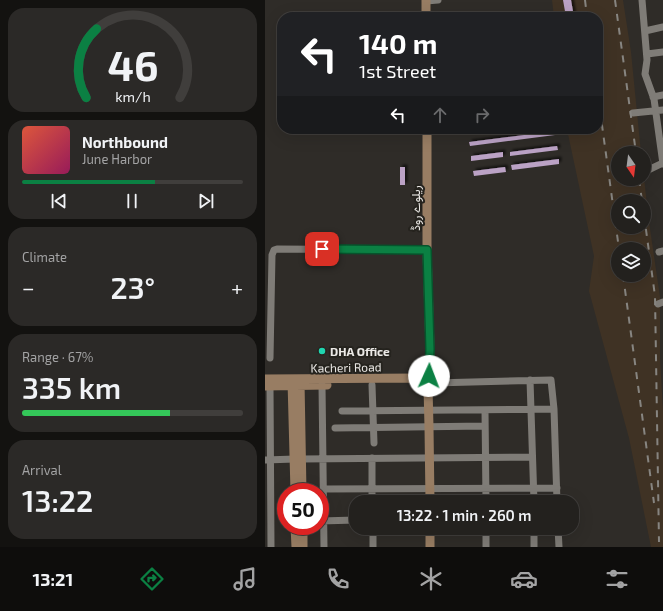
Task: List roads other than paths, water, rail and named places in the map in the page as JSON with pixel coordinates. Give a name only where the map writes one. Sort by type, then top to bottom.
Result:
[{"type":"main road","points":[[426,0],[426,12]]},
{"type":"main road","name":"ریلوے روڈ","points":[[427,134],[427,250],[430,349],[429,376],[426,381],[428,387],[430,495]]},
{"type":"main road","name":"Kacheri Road","points":[[267,384],[418,378],[426,381]]},
{"type":"main road","name":"Kacheri Road","points":[[296,383],[322,385],[372,385],[426,381]]},
{"type":"main road","points":[[296,383],[298,459],[301,483]]},
{"type":"main road","points":[[296,483],[298,459]]},
{"type":"main road","points":[[295,535],[296,547]]},
{"type":"main road","points":[[303,535],[303,547]]},
{"type":"main road","points":[[430,535],[431,547]]},
{"type":"street","points":[[426,0],[437,0]]},
{"type":"street","points":[[642,0],[647,54],[645,74],[653,97],[663,164],[651,169]]},
{"type":"street","points":[[645,31],[663,27]]},
{"type":"street","points":[[647,54],[663,52]]},
{"type":"street","points":[[653,97],[663,95]]},
{"type":"street","points":[[633,113],[663,110]]},
{"type":"street","points":[[270,358],[272,254],[274,250],[427,250]]},
{"type":"street","points":[[530,380],[533,495]]},
{"type":"street","name":"Kacheri Road","points":[[426,381],[434,383],[551,380],[554,409]]},
{"type":"street","points":[[267,384],[268,521],[271,547]]},
{"type":"street","points":[[322,385],[323,483]]},
{"type":"street","points":[[372,385],[373,443]]},
{"type":"street","points":[[342,411],[554,409],[557,495]]},
{"type":"street","points":[[485,410],[485,495]]},
{"type":"street","points":[[335,428],[485,426]]},
{"type":"street","points":[[268,460],[323,458],[532,457]]},
{"type":"street","points":[[372,458],[372,495]]},
{"type":"street","points":[[329,489],[557,488]]},
{"type":"street","points":[[329,521],[349,520]]},
{"type":"street","points":[[323,535],[324,547]]},
{"type":"street","points":[[373,535],[373,547]]},
{"type":"street","points":[[486,535],[486,547]]},
{"type":"street","points":[[534,535],[534,547]]},
{"type":"street","points":[[558,535],[559,547]]},
{"type":"railway","points":[[585,0],[586,12]]},
{"type":"railway","points":[[615,0],[635,146]]},
{"type":"railway","points":[[603,132],[618,242]]},
{"type":"railway","points":[[640,186],[641,194]]},
{"type":"railway","points":[[647,234],[655,296],[659,542]]},
{"type":"railway","points":[[624,282],[654,503]]},
{"type":"place","name":"DHA Office","points":[[322,351]]}]
